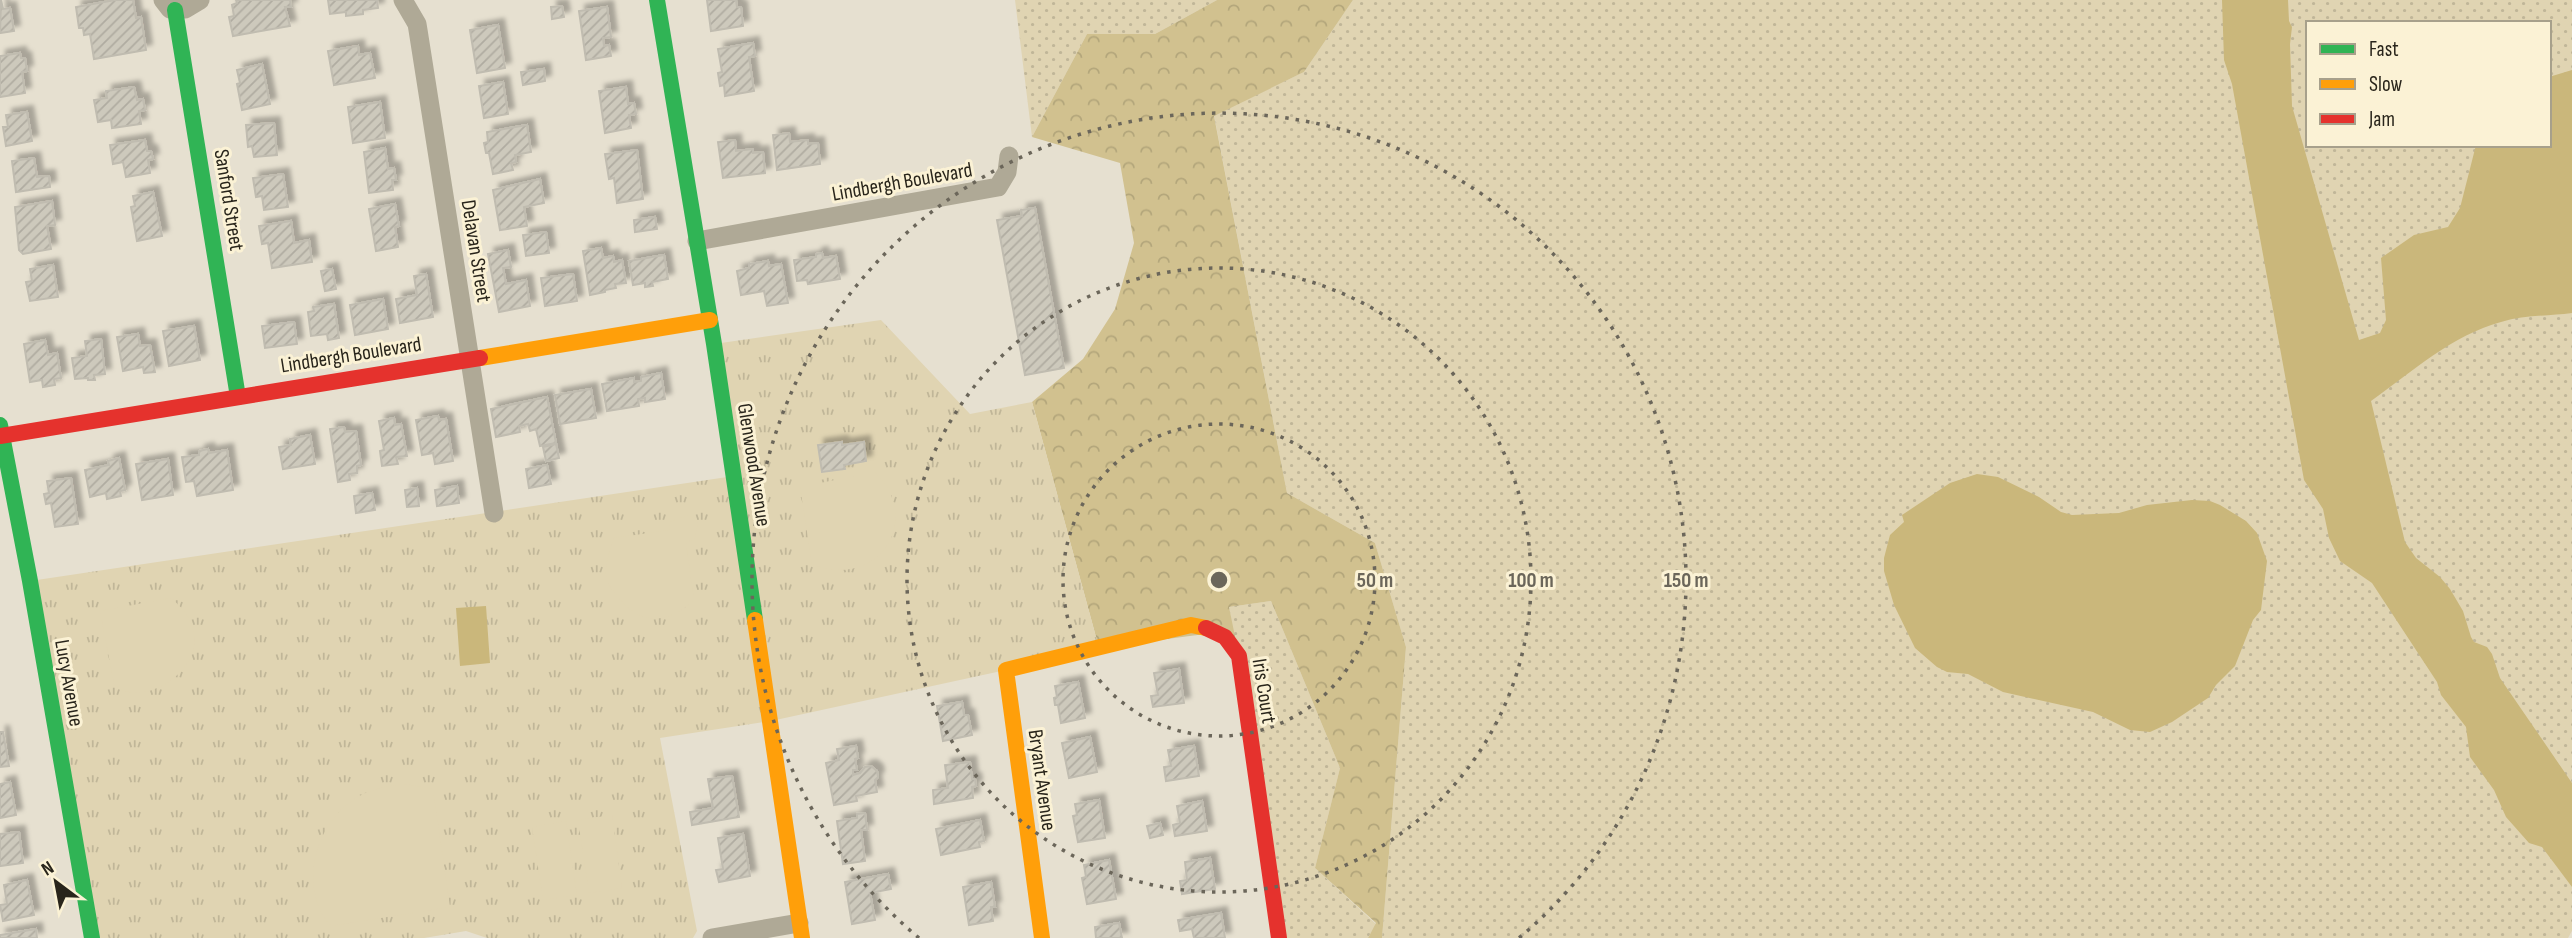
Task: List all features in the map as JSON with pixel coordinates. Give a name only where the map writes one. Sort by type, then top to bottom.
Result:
[{"type":"street","name":"Sanford Street","points":[[200,0],[185,9],[169,5],[238,397]]},
{"type":"street","name":"Delavan Street","points":[[403,0],[418,30],[494,513]]},
{"type":"street","name":"Glenwood Avenue","points":[[657,0],[710,320],[801,930]]},
{"type":"street","name":"Lindbergh Boulevard","points":[[697,241],[998,187],[1007,173],[1009,156]]},
{"type":"street","name":"Lindbergh Boulevard","points":[[1,432],[238,397],[710,320]]},
{"type":"street","name":"Lucy Avenue","points":[[1,432],[30,581],[92,938]]},
{"type":"street","name":"Iris Court","points":[[1048,660],[1191,625],[1206,626],[1220,632],[1231,643],[1238,656],[1279,938]]},
{"type":"street","name":"Bryant Avenue","points":[[1042,938],[1006,670],[1048,660]]},
{"type":"street","points":[[712,938],[801,930]]},
{"type":"green space","points":[[1015,0],[1217,0],[1155,34],[1087,34],[1032,137]]},
{"type":"green space","points":[[1217,0],[1353,0],[1304,72],[1214,116],[1287,493],[1375,543],[1406,647],[1382,938],[1368,938],[1376,923],[1315,868],[1340,768],[1271,601],[1229,607],[1239,656],[1220,632],[1099,648],[1032,402],[1083,359],[1115,309],[1134,243],[1120,163],[1032,137],[1087,34],[1155,34]]},
{"type":"green space","points":[[1353,0],[2572,0],[2572,931],[2568,938],[1382,938],[1406,647],[1375,543],[1287,493],[1214,115],[1304,72]]},
{"type":"green space","points":[[881,320],[970,414],[1032,402],[1099,648],[771,721],[660,738],[697,931],[693,938],[487,938],[466,931],[424,938],[92,938],[30,581],[734,476],[714,344]]},
{"type":"green space","points":[[875,472],[889,491],[895,511],[894,530],[886,547],[873,560],[856,568],[835,570],[812,564],[800,487]]},
{"type":"green space","points":[[689,515],[698,522],[695,538],[686,543],[694,600],[663,618],[633,612],[607,581],[606,565],[614,538],[670,530],[669,522]]},
{"type":"green space","points":[[171,598],[189,619],[194,640],[190,658],[178,674],[162,686],[145,692],[128,692],[114,684],[100,611]]},
{"type":"green space","points":[[1271,601],[1340,768],[1315,868],[1376,924],[1368,938],[1279,938],[1229,607]]},
{"type":"green space","points":[[405,784],[433,789],[450,907],[331,926],[315,895],[313,877],[320,842],[328,826],[340,811],[359,796]]},
{"type":"green space","points":[[612,815],[622,888],[589,893],[578,820]]},
{"type":"green space","points":[[566,821],[577,895],[543,900],[532,827]]},
{"type":"shaded area","points":[[2222,0],[2288,0],[2292,27],[2292,106],[2359,340],[2380,333],[2386,320],[2381,258],[2414,235],[2448,227],[2460,208],[2475,147],[2551,147],[2551,76],[2572,70],[2572,313],[2519,318],[2483,328],[2449,345],[2371,401],[2405,542],[2416,558],[2440,577],[2450,589],[2463,611],[2474,642],[2487,647],[2492,654],[2500,678],[2572,783],[2572,887],[2542,847],[2529,843],[2506,817],[2494,790],[2470,757],[2466,727],[2441,695],[2437,682],[2372,583],[2340,561],[2329,538],[2323,509],[2304,480],[2232,84],[2224,60]]},
{"type":"shaded area","points":[[1977,474],[1998,477],[2039,497],[2061,512],[2072,515],[2119,513],[2147,505],[2192,500],[2210,501],[2246,521],[2257,533],[2267,561],[2261,610],[2253,620],[2235,666],[2216,685],[2208,698],[2172,722],[2150,732],[2130,730],[2093,712],[2003,692],[1968,674],[1947,672],[1915,648],[1894,605],[1884,571],[1884,558],[1890,535],[1904,522],[1902,515],[1950,483]]},
{"type":"shaded area","points":[[486,606],[490,663],[460,666],[456,608]]},
{"type":"building","points":[[1,0],[3,9],[10,8],[14,31],[0,33]]},
{"type":"building","points":[[115,0],[133,0],[136,18],[141,17],[146,50],[94,59],[90,34],[84,35],[83,28],[79,28],[76,7]]},
{"type":"building","points":[[236,0],[290,0],[291,7],[285,7],[290,26],[233,36],[229,17],[234,16],[232,5],[237,3]]},
{"type":"building","points":[[328,0],[377,0],[378,8],[363,10],[363,14],[330,14]]},
{"type":"building","points":[[707,0],[736,0],[737,7],[741,7],[743,26],[711,31]]},
{"type":"building","points":[[562,6],[564,17],[552,19],[551,7]]},
{"type":"building","points":[[607,7],[611,37],[603,38],[604,46],[609,45],[611,56],[586,60],[579,11]]},
{"type":"building","points":[[498,25],[505,68],[477,73],[470,30]]},
{"type":"building","points":[[753,43],[755,56],[749,57],[754,91],[725,96],[724,85],[720,86],[718,73],[722,72],[718,49]]},
{"type":"building","points":[[358,46],[359,55],[370,53],[375,78],[334,85],[328,51]]},
{"type":"building","points":[[20,53],[21,58],[25,58],[27,71],[22,72],[25,93],[0,97],[0,56]]},
{"type":"building","points":[[262,64],[270,104],[242,110],[237,70]]},
{"type":"building","points":[[544,69],[545,81],[523,85],[521,72]]},
{"type":"building","points":[[503,82],[508,114],[484,118],[479,86]]},
{"type":"building","points":[[134,87],[137,100],[143,99],[145,110],[139,111],[141,124],[112,128],[111,120],[98,122],[94,100],[107,98],[106,91]]},
{"type":"building","points":[[626,87],[628,104],[634,103],[636,114],[629,115],[631,128],[605,133],[599,91]]},
{"type":"building","points":[[380,102],[385,138],[353,143],[348,107]]},
{"type":"building","points":[[27,112],[32,141],[6,146],[3,127],[8,127],[6,115]]},
{"type":"building","points":[[274,123],[277,155],[254,157],[252,146],[248,147],[246,125]]},
{"type":"building","points":[[527,125],[531,152],[515,155],[516,162],[511,163],[513,170],[493,174],[484,143],[488,142],[487,132]]},
{"type":"building","points":[[789,133],[790,142],[808,140],[808,144],[818,143],[820,164],[777,170],[773,135]]},
{"type":"building","points":[[145,140],[147,151],[151,151],[153,159],[148,160],[150,173],[126,177],[123,162],[113,164],[110,145]]},
{"type":"building","points":[[735,140],[736,151],[753,149],[753,153],[763,152],[765,173],[723,178],[718,142]]},
{"type":"building","points":[[385,148],[388,169],[394,168],[396,180],[392,180],[393,190],[369,193],[364,152]]},
{"type":"building","points":[[637,150],[643,199],[617,203],[614,178],[609,179],[605,154]]},
{"type":"building","points":[[34,158],[37,177],[49,176],[50,187],[16,192],[12,161]]},
{"type":"building","points":[[283,174],[288,207],[264,210],[262,196],[256,197],[253,178]]},
{"type":"building","points":[[540,179],[544,203],[524,207],[527,226],[500,230],[493,190]]},
{"type":"building","points":[[153,192],[162,236],[137,241],[131,207],[135,206],[133,196]]},
{"type":"building","points":[[52,201],[55,225],[47,226],[51,249],[23,254],[19,250],[15,207]]},
{"type":"building","points":[[395,204],[399,226],[395,227],[398,247],[376,251],[369,209]]},
{"type":"building","points":[[1035,208],[1064,368],[1025,375],[997,220],[1022,216],[1021,210]]},
{"type":"building","points":[[655,217],[657,229],[635,232],[634,220]]},
{"type":"building","points":[[291,221],[294,243],[309,240],[312,262],[272,268],[268,243],[262,244],[259,226]]},
{"type":"building","points":[[546,232],[549,253],[526,256],[523,235]]},
{"type":"building","points":[[601,248],[603,258],[613,256],[614,262],[622,260],[626,283],[615,284],[616,288],[590,295],[583,251]]},
{"type":"building","points":[[508,250],[511,267],[503,268],[506,284],[526,280],[530,306],[499,312],[488,254]]},
{"type":"building","points":[[822,253],[823,258],[836,256],[840,279],[808,284],[807,280],[797,281],[794,260],[816,257],[816,254]]},
{"type":"building","points":[[664,255],[668,279],[652,282],[653,286],[645,287],[645,283],[633,285],[629,261]]},
{"type":"building","points":[[768,261],[769,266],[781,264],[788,303],[767,306],[764,291],[741,295],[737,271],[749,268],[749,264]]},
{"type":"building","points":[[53,265],[58,297],[30,301],[26,282],[32,281],[30,269]]},
{"type":"building","points":[[332,269],[336,289],[325,291],[321,271]]},
{"type":"building","points":[[426,274],[433,317],[400,323],[396,299],[417,295],[414,276]]},
{"type":"building","points":[[573,274],[577,301],[545,306],[541,278]]},
{"type":"building","points":[[383,299],[388,329],[355,335],[350,305]]},
{"type":"building","points":[[334,304],[339,338],[328,340],[327,334],[311,336],[308,312],[314,311],[313,307]]},
{"type":"building","points":[[294,322],[297,344],[265,348],[262,326]]},
{"type":"building","points":[[194,326],[200,360],[169,366],[163,331]]},
{"type":"building","points":[[138,334],[140,346],[150,345],[155,372],[144,373],[143,367],[123,371],[117,337]]},
{"type":"building","points":[[101,339],[105,374],[94,375],[95,380],[75,379],[72,358],[87,356],[85,341]]},
{"type":"building","points":[[45,340],[48,355],[57,353],[61,378],[54,379],[55,385],[43,387],[42,380],[30,382],[24,344]]},
{"type":"building","points":[[661,373],[665,399],[645,402],[645,398],[638,399],[639,406],[607,411],[602,384],[634,378],[634,382],[641,381],[641,377]]},
{"type":"building","points":[[591,389],[596,418],[560,424],[555,395]]},
{"type":"building","points":[[547,397],[556,443],[540,446],[536,429],[530,431],[528,424],[519,426],[520,432],[496,437],[491,409]]},
{"type":"building","points":[[438,416],[439,420],[446,419],[453,461],[435,464],[433,453],[422,455],[416,420]]},
{"type":"building","points":[[394,418],[395,425],[401,424],[407,456],[396,457],[398,464],[382,466],[380,451],[384,450],[379,421]]},
{"type":"building","points":[[344,427],[345,432],[356,431],[361,465],[357,466],[357,473],[349,474],[350,480],[338,482],[330,429]]},
{"type":"building","points":[[310,435],[315,464],[283,469],[279,447],[291,445],[290,439]]},
{"type":"building","points":[[842,442],[842,445],[864,442],[866,461],[844,465],[845,469],[822,472],[818,445]]},
{"type":"building","points":[[556,444],[559,458],[546,461],[543,447]]},
{"type":"building","points":[[208,449],[209,453],[227,450],[233,490],[197,496],[194,481],[186,482],[182,457],[199,455],[199,451]]},
{"type":"building","points":[[119,458],[125,490],[120,491],[121,496],[107,499],[106,493],[90,497],[85,470],[109,465],[108,461]]},
{"type":"building","points":[[168,459],[173,495],[142,500],[136,464]]},
{"type":"building","points":[[547,465],[551,484],[529,488],[526,469]]},
{"type":"building","points":[[71,478],[78,524],[55,527],[51,503],[46,504],[44,494],[49,493],[47,481]]},
{"type":"building","points":[[457,486],[459,503],[437,506],[435,490]]},
{"type":"building","points":[[417,488],[419,506],[407,507],[405,490]]},
{"type":"building","points":[[372,493],[375,510],[356,513],[354,496]]},
{"type":"building","points":[[1179,669],[1184,703],[1153,707],[1151,696],[1158,695],[1154,673]]},
{"type":"building","points":[[1078,682],[1085,718],[1061,723],[1058,705],[1055,705],[1055,686]]},
{"type":"building","points":[[962,702],[972,735],[943,741],[937,706]]},
{"type":"building","points":[[0,732],[3,732],[9,766],[0,767]]},
{"type":"building","points":[[1090,737],[1097,772],[1069,778],[1062,743]]},
{"type":"building","points":[[856,746],[857,770],[853,770],[853,775],[871,766],[877,771],[877,792],[856,796],[857,801],[834,805],[826,763],[839,760],[837,749]]},
{"type":"building","points":[[1194,746],[1199,776],[1166,781],[1164,767],[1171,766],[1168,750]]},
{"type":"building","points":[[970,762],[972,779],[975,779],[976,786],[972,787],[973,798],[934,804],[933,790],[948,788],[945,765]]},
{"type":"building","points":[[732,776],[739,817],[692,825],[690,812],[713,808],[708,779]]},
{"type":"building","points":[[10,782],[16,815],[0,818],[0,784]]},
{"type":"building","points":[[1099,800],[1105,838],[1078,842],[1073,816],[1077,815],[1075,804]]},
{"type":"building","points":[[1202,801],[1207,831],[1175,836],[1173,825],[1180,823],[1177,806]]},
{"type":"building","points":[[865,813],[867,830],[861,830],[865,861],[843,864],[837,821],[857,818],[857,814]]},
{"type":"building","points":[[980,820],[984,841],[979,842],[980,847],[941,855],[936,829]]},
{"type":"building","points":[[1160,823],[1163,835],[1150,838],[1147,826]]},
{"type":"building","points":[[19,832],[23,863],[0,866],[0,834]]},
{"type":"building","points":[[743,834],[750,876],[719,882],[716,870],[723,869],[718,838]]},
{"type":"building","points":[[1210,858],[1215,889],[1182,894],[1180,881],[1187,880],[1185,862]]},
{"type":"building","points":[[1109,860],[1116,899],[1087,904],[1082,878],[1086,877],[1084,865]]},
{"type":"building","points":[[888,874],[891,889],[870,893],[875,920],[852,924],[845,882]]},
{"type":"building","points":[[27,880],[34,915],[3,921],[0,905],[7,904],[4,885]]},
{"type":"building","points":[[991,882],[995,907],[991,907],[993,921],[969,925],[963,887]]},
{"type":"building","points":[[1221,913],[1225,938],[1194,938],[1192,929],[1180,931],[1178,920]]},
{"type":"building","points":[[1119,923],[1122,938],[1096,938],[1095,927]]},
{"type":"building","points":[[36,929],[37,938],[0,938],[0,935]]},
{"type":"traffic: fast","points":[[657,0],[714,344],[755,620]]},
{"type":"traffic: fast","points":[[175,10],[238,397]]},
{"type":"traffic: fast","points":[[0,425],[92,938]]},
{"type":"traffic: slow","points":[[480,358],[710,320]]},
{"type":"traffic: slow","points":[[755,620],[802,938]]},
{"type":"traffic: slow","points":[[1042,938],[1006,670],[1191,625],[1206,628]]},
{"type":"traffic: jam","points":[[0,436],[480,358]]},
{"type":"traffic: jam","points":[[1206,628],[1225,637],[1239,656],[1279,938]]}]
